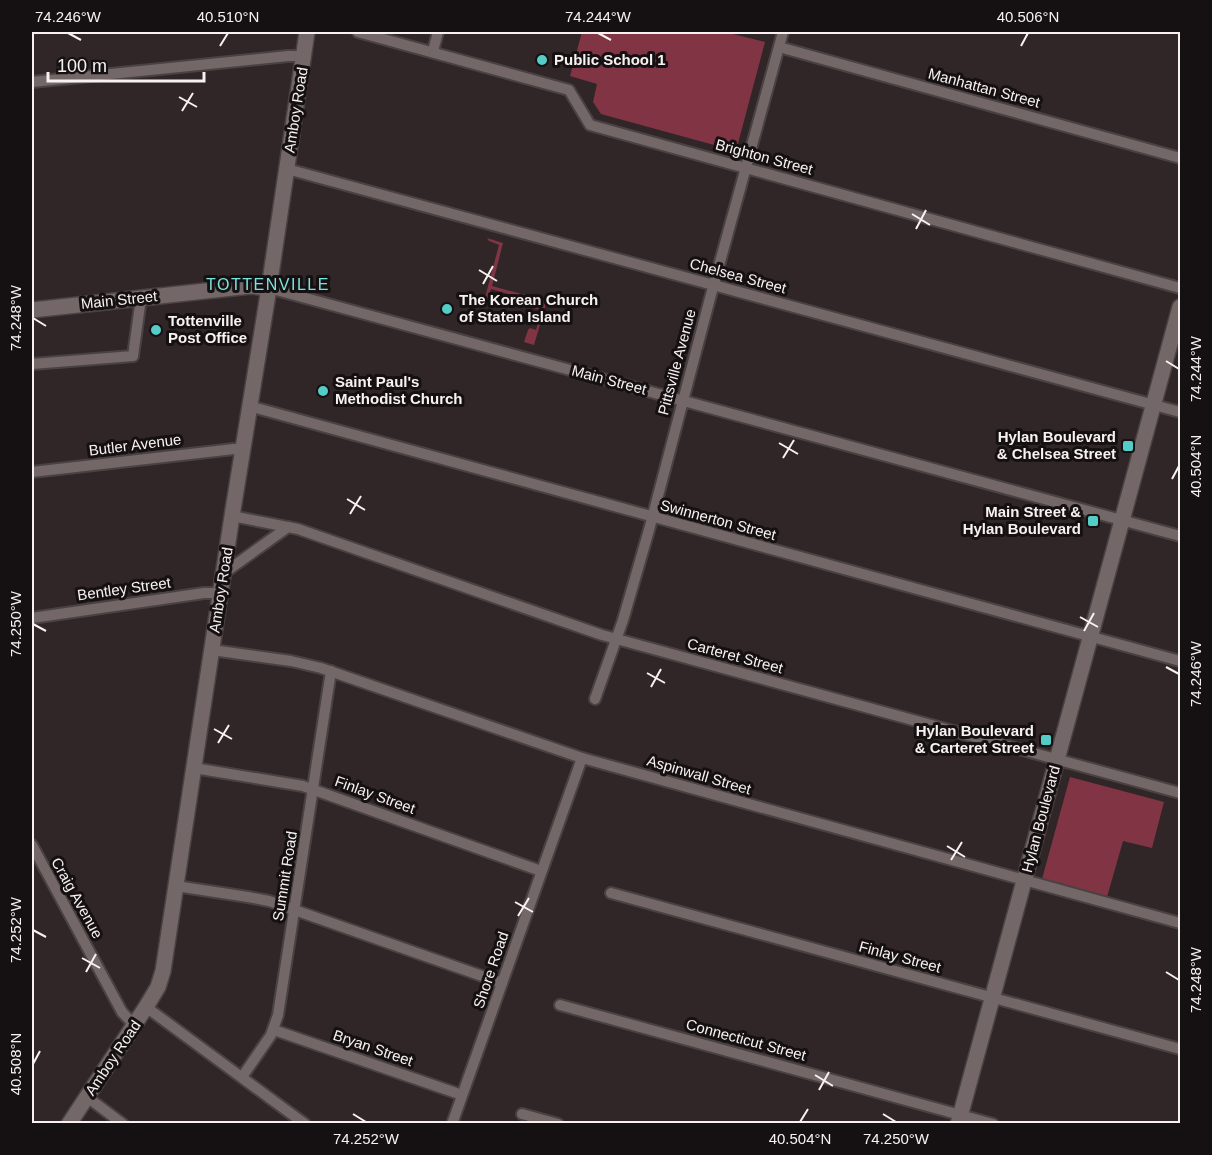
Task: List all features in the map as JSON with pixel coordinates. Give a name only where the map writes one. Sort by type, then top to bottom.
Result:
[{"type":"street","name":"Amboy Road","points":[[69,1124],[146,1007],[161,979],[307,32]]},
{"type":"street","name":"Brighton Street","points":[[358,32],[569,90],[590,125],[1180,288]]},
{"type":"street","points":[[433,51],[438,32]]},
{"type":"street","name":"Pittsville Avenue","points":[[595,699],[623,620],[652,518],[783,32]]},
{"type":"street","name":"Manhattan Street","points":[[779,47],[1180,158]]},
{"type":"street","points":[[32,82],[304,56]]},
{"type":"street","name":"Chelsea Street","points":[[287,169],[1180,412]]},
{"type":"street","name":"Main Street","points":[[32,310],[251,286],[269,288],[1180,536]]},
{"type":"street","points":[[32,364],[133,356],[141,298]]},
{"type":"street","name":"Hylan Boulevard","points":[[959,1119],[1180,307]]},
{"type":"street","name":"Swinnerton Street","points":[[249,406],[1180,661]]},
{"type":"street","name":"Butler Avenue","points":[[32,472],[234,449],[243,450]]},
{"type":"street","name":"Carteret Street","points":[[232,516],[288,527],[602,635],[1180,794]]},
{"type":"street","points":[[224,573],[288,527]]},
{"type":"street","name":"Bentley Street","points":[[32,618],[204,593],[221,593]]},
{"type":"street","name":"Aspinwall Street","points":[[212,650],[302,663],[331,671],[582,758],[1180,923]]},
{"type":"street","name":"Summit Road","points":[[242,1077],[269,1039],[278,1015],[331,671]]},
{"type":"street","name":"Shore Road","points":[[452,1124],[582,758]]},
{"type":"street","name":"Finlay Street","points":[[194,768],[313,789],[541,871]]},
{"type":"street","name":"Craig Avenue","points":[[32,845],[122,1012],[134,1025]]},
{"type":"street","points":[[176,886],[256,898],[502,983]]},
{"type":"street","name":"Finlay Street","points":[[611,893],[1180,1049]]},
{"type":"street","name":"Connecticut Street","points":[[560,1005],[959,1119],[993,1124]]},
{"type":"street","points":[[146,1007],[305,1124]]},
{"type":"street","name":"Bryan Street","points":[[274,1030],[462,1095]]},
{"type":"street","points":[[87,1097],[123,1124]]},
{"type":"street","points":[[522,1114],[558,1124]]},
{"type":"shaded area","points":[[582,32],[725,32],[765,42],[736,151],[601,114],[593,102],[597,84],[570,76]]},
{"type":"shaded area","points":[[487,238],[503,243],[492,286],[547,301],[534,345],[524,342],[530,328],[536,330],[542,311],[534,308],[535,301],[522,297],[520,301],[512,298],[512,295],[491,289],[486,306],[483,305],[499,245]]},
{"type":"shaded area","points":[[1070,777],[1164,802],[1152,848],[1123,841],[1107,897],[1042,879]]},
{"type":"place","name":"Public School 1","points":[[542,60]]},
{"type":"place","name":"The Korean Church of Staten Island","points":[[447,309]]},
{"type":"place","name":"Tottenville Post Office","points":[[156,330]]},
{"type":"place","name":"Saint Paul's Methodist Church","points":[[323,391]]},
{"type":"place","name":"Hylan Boulevard & Chelsea Street","points":[[1128,446]]},
{"type":"place","name":"Main Street & Hylan Boulevard","points":[[1093,521]]},
{"type":"place","name":"Hylan Boulevard & Carteret Street","points":[[1046,740]]},
{"type":"district","name":"TOTTENVILLE","points":[[268,284]]}]
